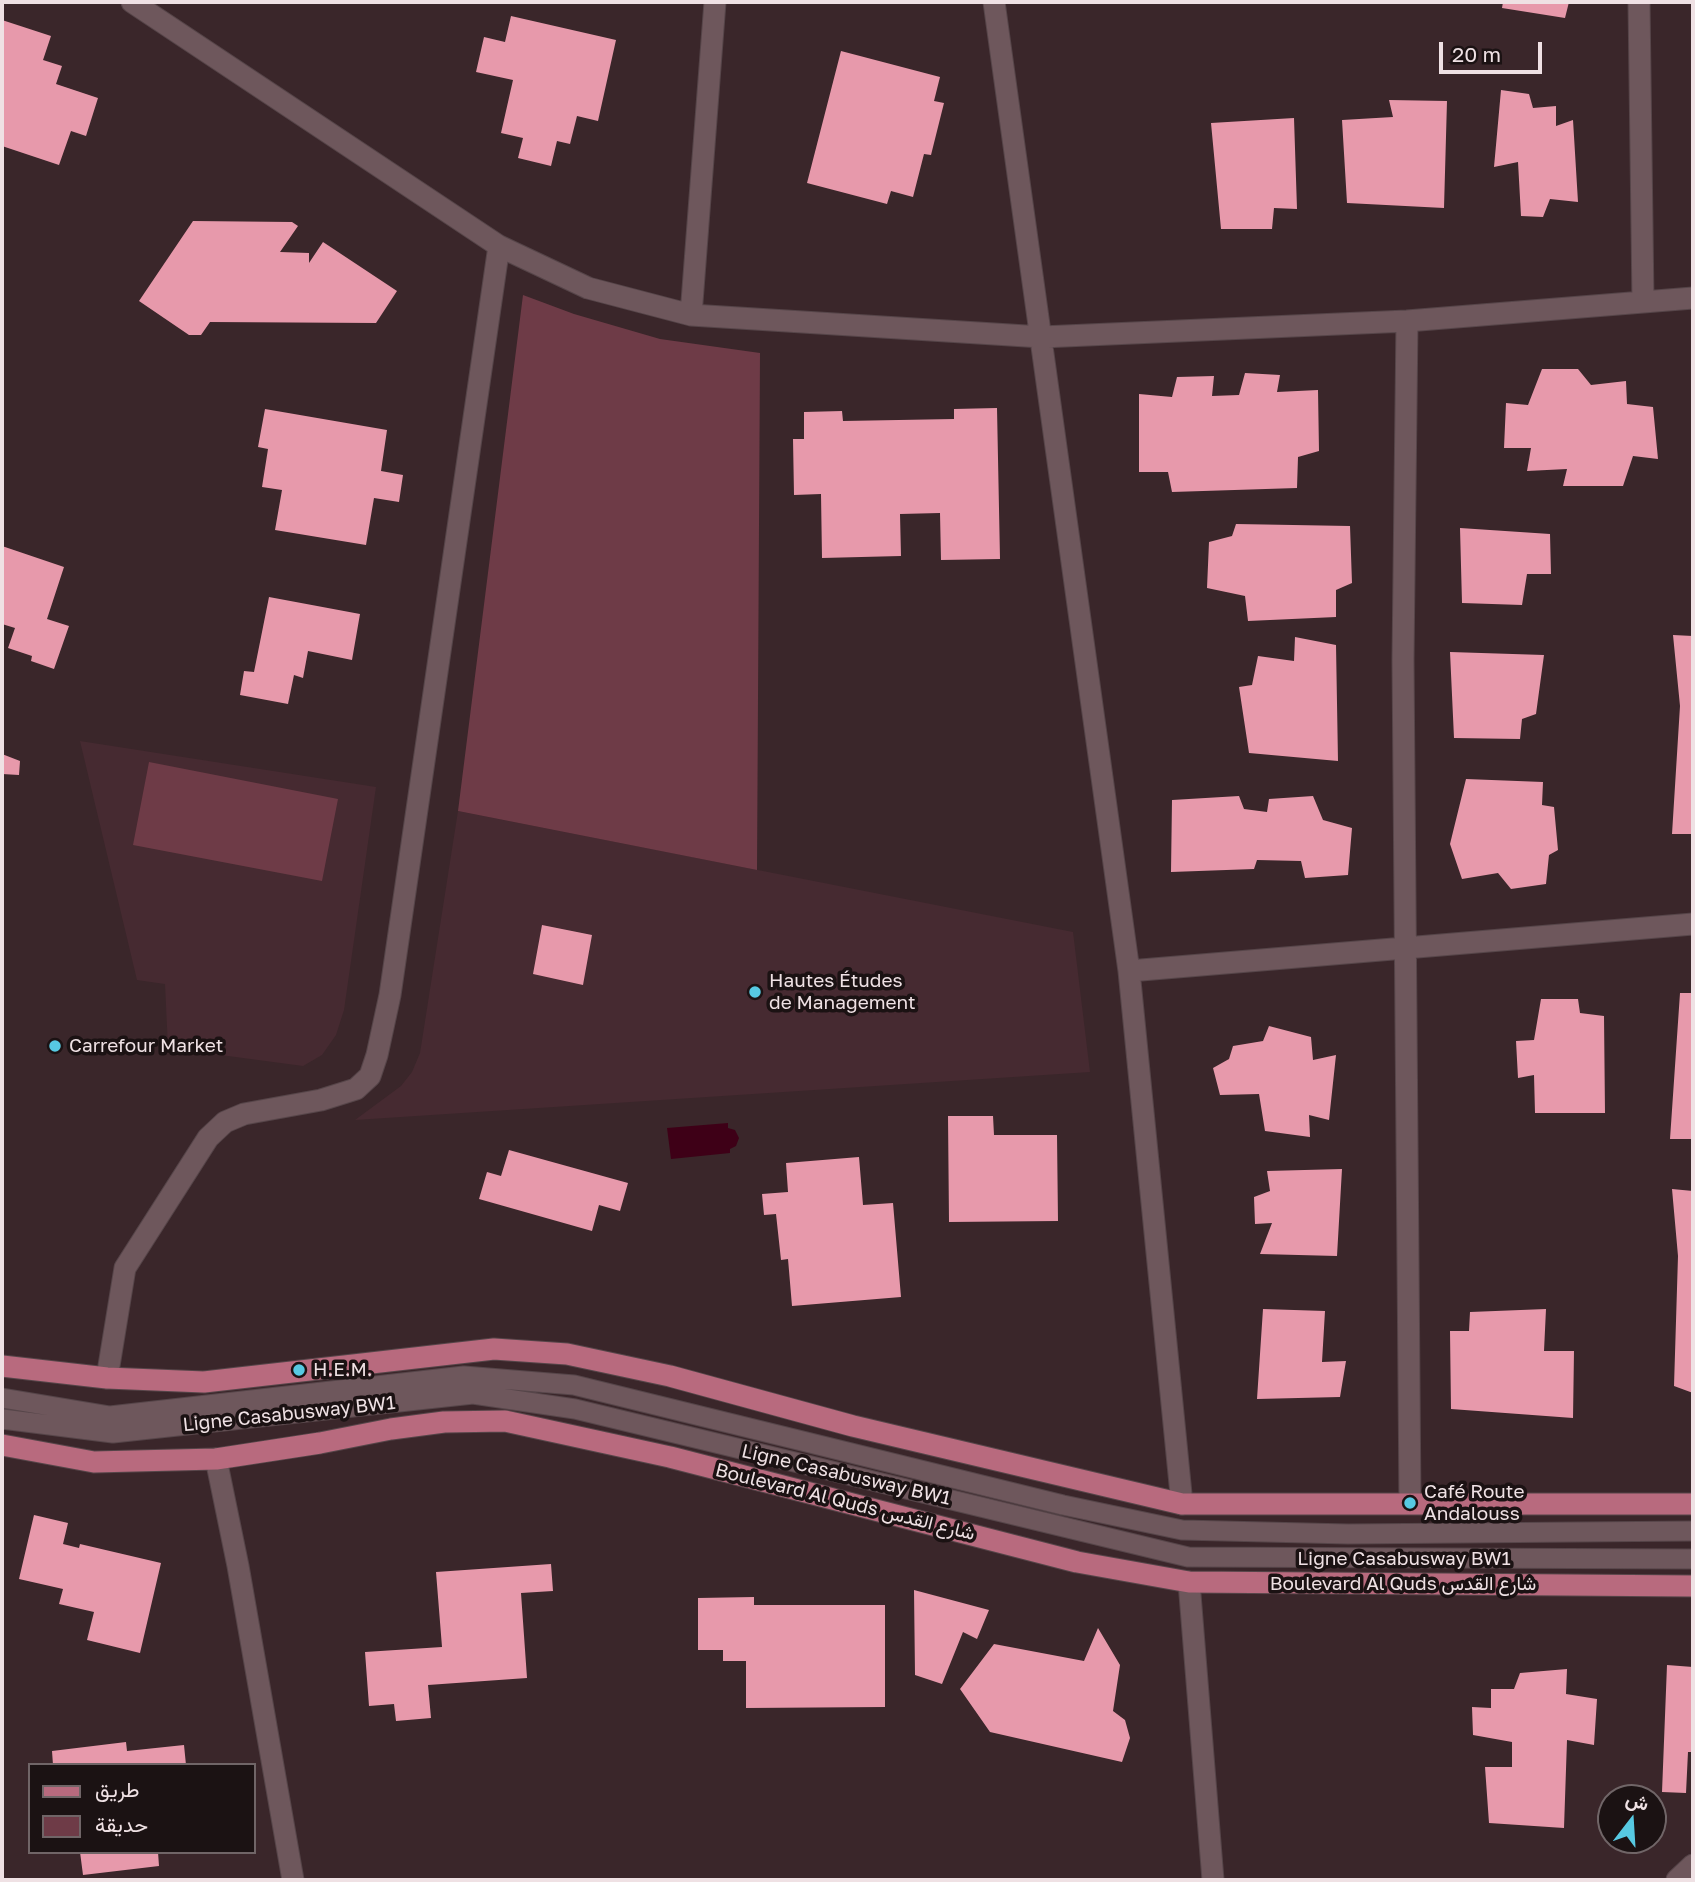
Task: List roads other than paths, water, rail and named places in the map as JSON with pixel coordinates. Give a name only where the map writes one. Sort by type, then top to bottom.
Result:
[{"type":"main road","points":[[2,1366],[107,1378],[204,1382],[494,1349],[567,1354],[670,1376],[853,1426],[1182,1504],[1693,1504]]},
{"type":"main road","name":"Boulevard Al Quds شارع القدس","points":[[2,1445],[94,1462],[216,1458],[444,1422],[505,1421],[670,1457],[1077,1562],[1189,1582],[1693,1586]]},
{"type":"street","points":[[132,2],[499,246],[588,288],[691,315],[1042,337],[1407,321],[1693,298]]},
{"type":"street","points":[[691,315],[715,2]]},
{"type":"street","points":[[994,2],[1129,971],[1182,1504]]},
{"type":"street","points":[[1639,2],[1643,302]]},
{"type":"street","points":[[107,1378],[125,1268],[208,1138],[225,1122],[244,1114],[321,1100],[356,1089],[370,1076],[390,995],[499,246]]},
{"type":"street","points":[[1407,321],[1403,660],[1410,1503]]},
{"type":"street","points":[[1129,971],[1693,924]]},
{"type":"street","points":[[216,1458],[238,1566],[293,1880]]},
{"type":"street","points":[[1189,1582],[1213,1880]]},
{"type":"street","points":[[1677,1880],[1693,1865]]},
{"type":"lane","name":"Ligne Casabusway BW1","points":[[2,1398],[110,1416],[464,1376],[574,1385],[1063,1505],[1182,1530],[1348,1534],[1693,1531]]},
{"type":"lane","name":"Ligne Casabusway BW1","points":[[2,1419],[113,1433],[473,1394],[575,1409],[1188,1557],[1693,1559]]},
{"type":"place","name":"Hautes Études de Management","points":[[755,992]]},
{"type":"place","name":"Carrefour Market","points":[[55,1046]]},
{"type":"place","name":"H.E.M.","points":[[299,1370]]},
{"type":"place","name":"Café Route Andalouss","points":[[1410,1503]]}]
